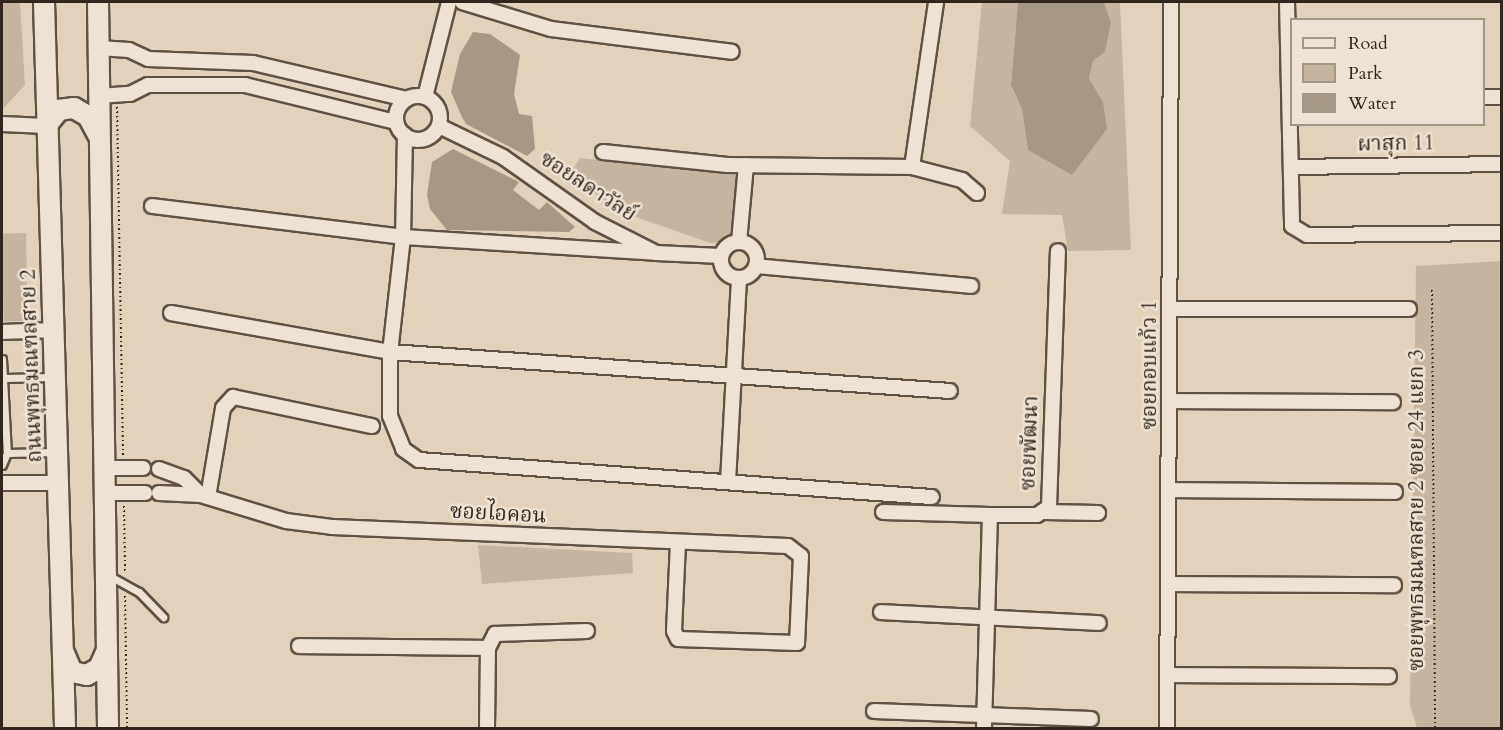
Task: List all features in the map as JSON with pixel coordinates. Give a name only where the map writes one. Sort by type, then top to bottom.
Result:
[{"type":"main road","name":"ถนนพุทธมณฑลสาย 2","points":[[44,2],[46,126],[61,483],[65,729]]},
{"type":"main road","points":[[98,2],[99,48],[108,96],[98,135],[103,468],[113,493],[106,574],[108,729]]},
{"type":"main road","points":[[46,126],[59,110],[74,108],[88,116],[98,135]]},
{"type":"main road","points":[[64,653],[72,672],[87,675],[99,668],[108,648]]},
{"type":"street","points":[[425,97],[449,2]]},
{"type":"street","points":[[462,2],[551,29],[732,52]]},
{"type":"street","points":[[912,167],[936,2]]},
{"type":"street","name":"ซอยกอบแก้ว 1","points":[[1167,729],[1172,401],[1171,2]]},
{"type":"street","points":[[1287,2],[1290,100]]},
{"type":"street","points":[[99,48],[129,50],[148,59],[253,63],[407,99],[425,97],[438,109],[439,126],[427,139],[405,135]]},
{"type":"street","points":[[148,59],[148,85]]},
{"type":"street","points":[[108,96],[148,85],[245,85],[396,122],[405,135],[403,237],[390,352],[394,436],[419,460],[932,497]]},
{"type":"street","points":[[1485,97],[1502,97]]},
{"type":"street","points":[[396,122],[407,99]]},
{"type":"street","points":[[2,124],[46,126]]},
{"type":"street","name":"ซอยลดาวัลย์","points":[[439,126],[502,157],[595,222],[656,253],[721,256]]},
{"type":"street","points":[[1290,126],[1292,226],[1307,235],[1502,233]]},
{"type":"street","points":[[603,152],[746,165],[912,167],[962,180],[977,193]]},
{"type":"street","name":"ผาสุก 11","points":[[1291,167],[1502,164]]},
{"type":"street","points":[[739,278],[723,268],[721,256],[739,242],[746,165]]},
{"type":"street","points":[[152,206],[403,237],[656,253]]},
{"type":"street","points":[[739,242],[753,248],[756,266]]},
{"type":"street","name":"ซอยพัฒนา","points":[[882,512],[990,515],[1044,512],[1058,251]]},
{"type":"street","points":[[739,278],[756,266],[971,285]]},
{"type":"street","points":[[728,482],[736,376],[739,278]]},
{"type":"street","points":[[1171,309],[1409,309]]},
{"type":"street","points":[[171,313],[390,352],[950,391]]},
{"type":"street","points":[[2,332],[55,330]]},
{"type":"street","points":[[204,496],[223,408],[233,397],[372,426]]},
{"type":"street","points":[[1172,401],[1393,402]]},
{"type":"street","points":[[103,468],[143,468]]},
{"type":"street","name":"ซอยไอคอน","points":[[159,469],[184,478],[204,496]]},
{"type":"street","points":[[2,483],[61,483]]},
{"type":"street","points":[[1169,490],[1395,492]]},
{"type":"street","points":[[113,493],[145,493]]},
{"type":"street","name":"ซอยไอคอน","points":[[159,493],[204,496],[286,521],[332,527],[678,544],[798,551],[797,643],[685,642],[674,631],[678,544]]},
{"type":"street","points":[[1044,512],[1098,513]]},
{"type":"street","points":[[984,729],[990,515]]},
{"type":"street","points":[[1168,584],[1394,585]]},
{"type":"street","points":[[882,612],[1099,623]]},
{"type":"street","points":[[487,729],[488,648],[495,634],[587,631]]},
{"type":"street","points":[[299,646],[488,648]]},
{"type":"street","points":[[1167,675],[1389,676]]},
{"type":"street","points":[[874,711],[1091,719]]},
{"type":"lane","points":[[2,359],[7,453],[2,465]]},
{"type":"lane","points":[[4,378],[57,377]]},
{"type":"lane","points":[[7,453],[60,452]]},
{"type":"lane","points":[[106,574],[125,584],[163,617]]},
{"type":"path","points":[[108,96],[123,468]]},
{"type":"path","name":"ซอยพุทธมณฑลสาย 2 ซอย 24 แยก 3","points":[[1431,290],[1435,729]]},
{"type":"path","points":[[113,493],[125,584],[127,729]]},
{"type":"green space","points":[[20,2],[25,85],[2,110],[2,3]]},
{"type":"green space","points":[[982,2],[1018,2],[1011,85],[1022,109],[1028,150],[1103,102],[1089,78],[1093,61],[1105,52],[1111,23],[1104,2],[1120,2],[1131,250],[1068,251],[1062,215],[1002,214],[1010,161],[970,126]]},
{"type":"green space","points":[[580,158],[738,175],[732,232],[726,242],[710,243],[619,211],[569,175]]},
{"type":"green space","points":[[2,233],[26,233],[28,321],[4,321]]},
{"type":"green space","points":[[1501,261],[1501,728],[1417,728],[1410,705],[1416,266]]},
{"type":"green space","points":[[478,545],[632,553],[633,573],[482,584]]},
{"type":"water","points":[[1018,2],[1104,2],[1111,23],[1105,52],[1093,61],[1089,78],[1103,102],[1107,129],[1072,175],[1028,150],[1022,109],[1011,85]]},
{"type":"water","points":[[473,32],[490,34],[520,55],[514,94],[519,114],[532,116],[535,149],[527,156],[466,124],[451,92],[460,54]]},
{"type":"water","points":[[453,149],[519,182],[513,190],[539,210],[547,202],[575,227],[569,232],[447,230],[430,209],[427,195],[432,162]]}]
